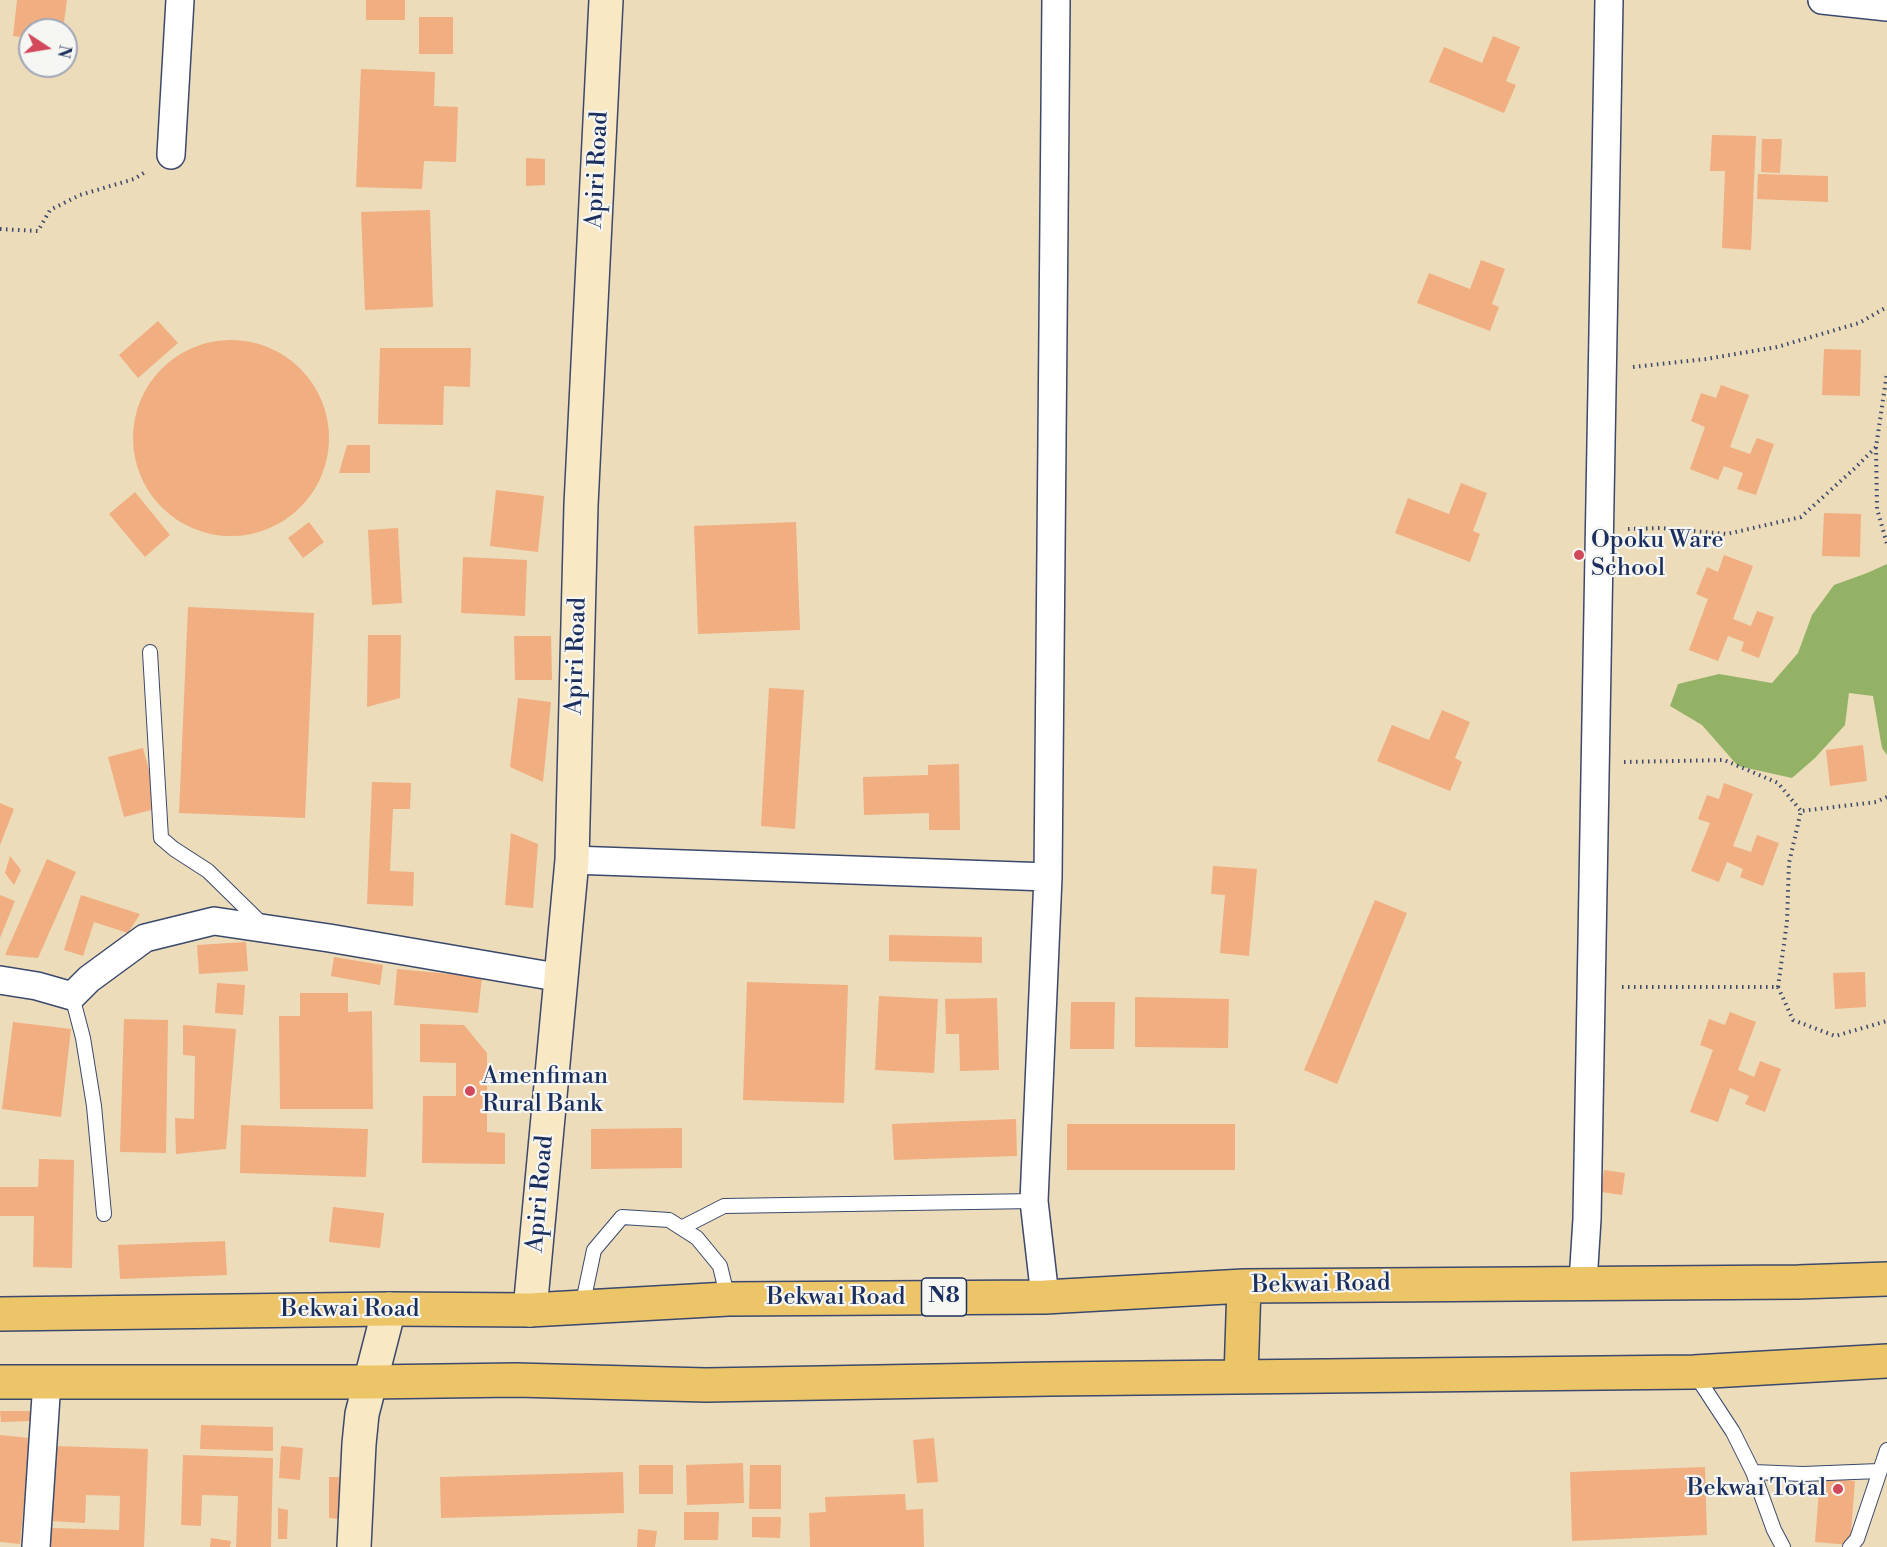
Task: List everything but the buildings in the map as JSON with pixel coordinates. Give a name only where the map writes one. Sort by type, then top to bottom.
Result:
[{"type":"highway","name":"Bekwai Road","points":[[0,1314],[389,1309],[530,1310],[728,1299],[1045,1297],[1244,1286],[1786,1282],[1887,1279]]},
{"type":"highway","points":[[1241,1377],[1244,1286]]},
{"type":"highway","points":[[0,1382],[516,1380],[706,1385],[1694,1372],[1887,1361]]},
{"type":"street","points":[[171,154],[180,0]]},
{"type":"street","name":"Apiri Road","points":[[530,1310],[572,860],[581,505],[606,0]]},
{"type":"street","points":[[1045,1297],[1034,1201],[1048,877],[1056,0]]},
{"type":"street","points":[[1583,1282],[1587,1219],[1592,986],[1609,0]]},
{"type":"street","points":[[1822,0],[1887,7]]},
{"type":"street","points":[[572,860],[1048,877]]},
{"type":"street","points":[[0,980],[37,986],[72,996],[89,979],[145,938],[214,921],[562,978]]},
{"type":"street","points":[[354,1547],[362,1414],[389,1309]]},
{"type":"street","points":[[36,1547],[47,1381]]},
{"type":"lane","points":[[150,652],[161,838],[208,871],[267,929]]},
{"type":"lane","points":[[72,996],[83,1038],[94,1106],[104,1214]]},
{"type":"lane","points":[[681,1228],[724,1206],[1034,1201]]},
{"type":"lane","points":[[582,1307],[594,1250],[622,1218],[669,1220],[698,1238],[720,1266],[728,1299]]},
{"type":"lane","points":[[1694,1372],[1733,1432],[1753,1472],[1774,1530],[1783,1547]]},
{"type":"lane","points":[[1851,1547],[1857,1539],[1887,1450]]},
{"type":"lane","points":[[1753,1472],[1803,1474],[1879,1471]]},
{"type":"path","points":[[0,229],[38,231],[50,210],[80,195],[134,179],[171,154]]},
{"type":"path","points":[[1603,370],[1706,359],[1778,347],[1859,322],[1887,307]]},
{"type":"path","points":[[1887,373],[1876,447],[1877,509],[1887,544]]},
{"type":"path","points":[[1600,530],[1660,528],[1727,534],[1801,517],[1876,447]]},
{"type":"path","points":[[1595,763],[1724,760],[1778,783],[1801,811]]},
{"type":"path","points":[[1801,811],[1876,802],[1887,797]]},
{"type":"path","points":[[1801,811],[1789,863],[1787,922],[1778,987],[1793,1020],[1835,1036],[1887,1021]]},
{"type":"path","points":[[1592,986],[1778,987]]},
{"type":"green space","points":[[1887,564],[1887,755],[1882,748],[1873,696],[1849,693],[1845,725],[1815,758],[1792,778],[1738,766],[1702,725],[1670,706],[1678,684],[1719,674],[1772,683],[1798,653],[1812,615],[1834,585]]},
{"type":"place","name":"Opoku Ware School","points":[[1579,555]]},
{"type":"place","name":"Amenfiman Rural Bank","points":[[470,1091]]},
{"type":"place","name":"Bekwai Total","points":[[1838,1489]]}]
